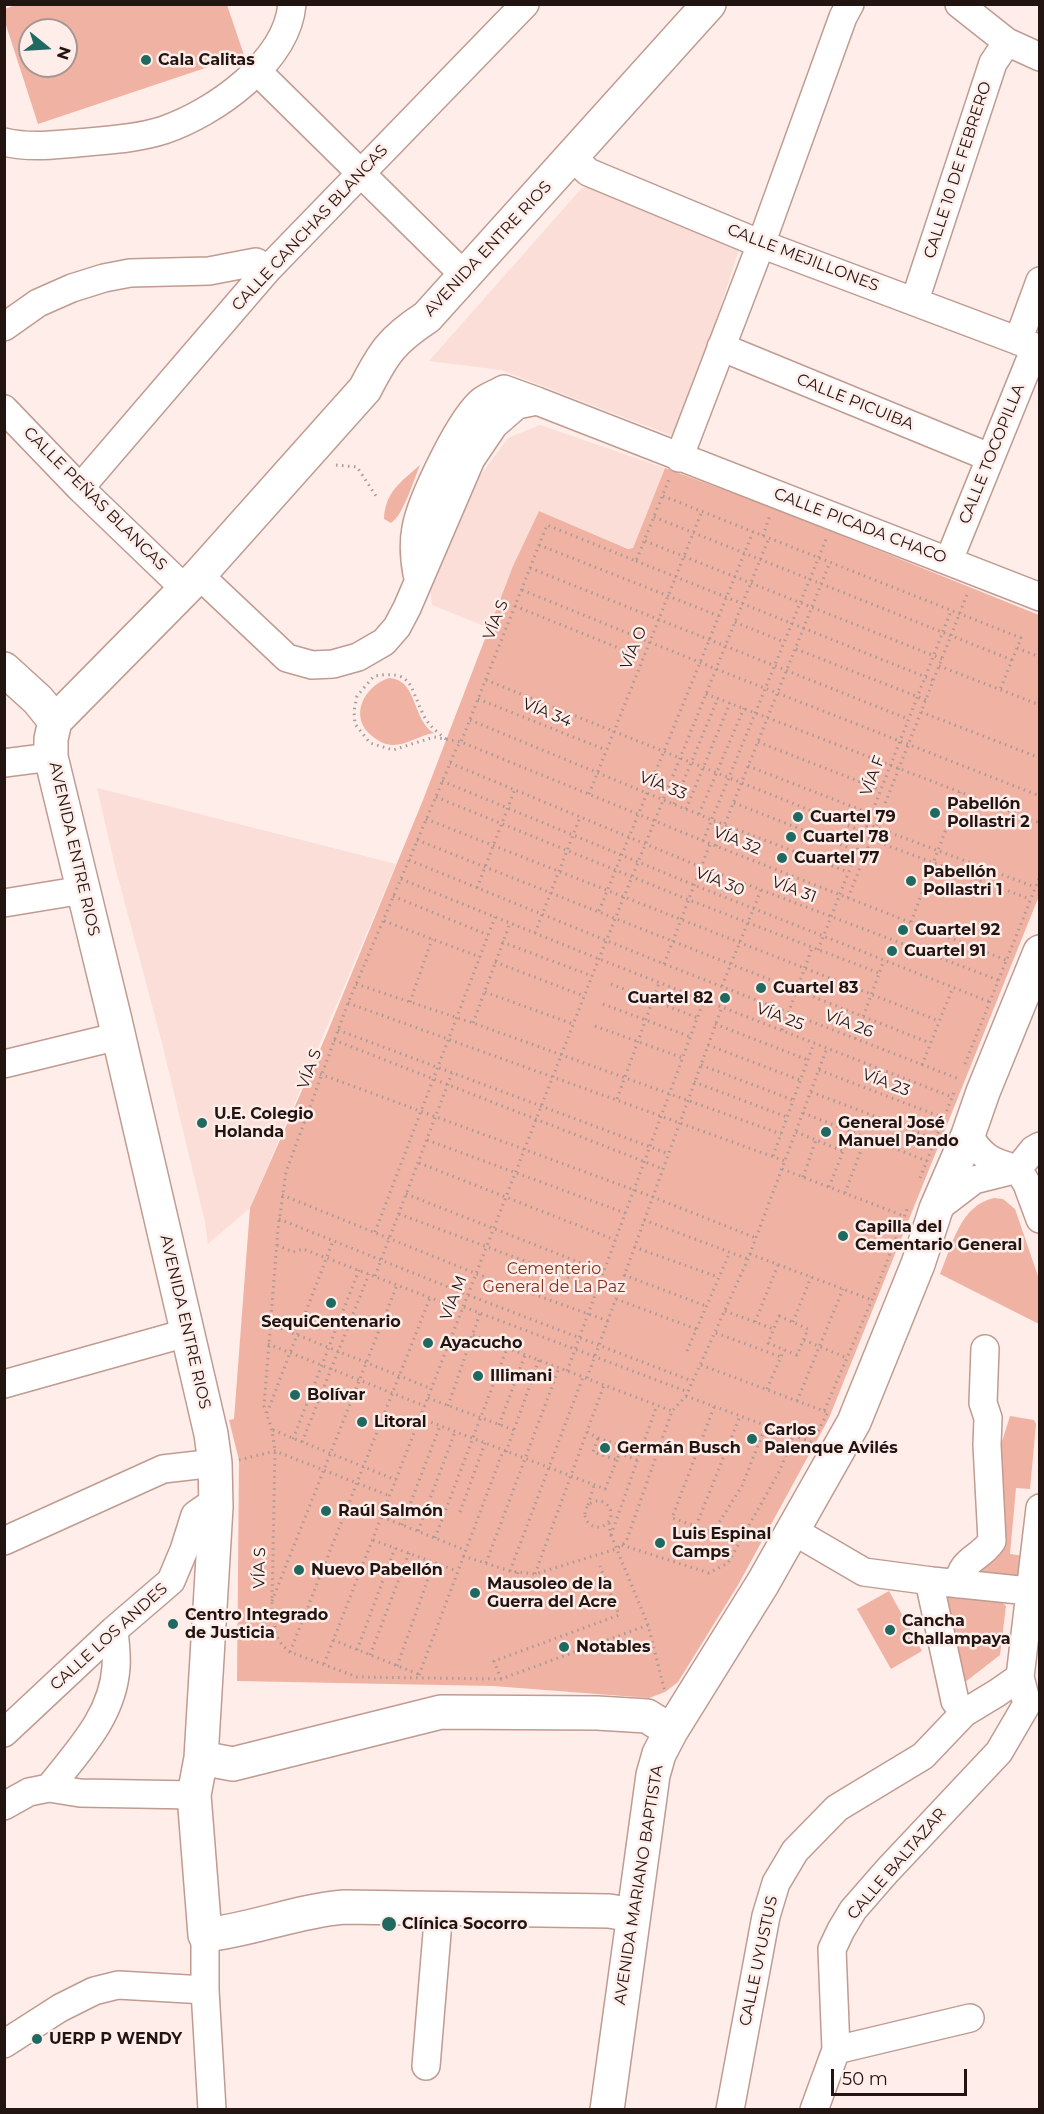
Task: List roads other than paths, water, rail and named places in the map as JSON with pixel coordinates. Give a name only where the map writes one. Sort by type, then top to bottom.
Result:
[{"type":"main road","name":"AVENIDA ENTRE RIOS","points":[[205,1935],[194,1795],[201,1758],[216,1507],[227,1461],[211,1434],[51,757],[51,739],[55,721],[192,582],[365,389],[380,358],[402,334],[428,317],[710,4]]},
{"type":"main road","points":[[4,669],[38,700],[55,721]]},
{"type":"main road","name":"AVENIDA MARIANO BAPTISTA","points":[[607,2109],[653,1774],[660,1754],[671,1731],[763,1583],[854,1422],[918,1264],[923,1207],[956,1127],[983,1092],[1039,955]]},
{"type":"main road","points":[[201,1758],[233,1764],[441,1712],[597,1713],[647,1716],[671,1731]]},
{"type":"main road","points":[[205,1935],[223,1933],[323,1909],[344,1907],[609,1911],[633,1915]]},
{"type":"street","points":[[4,142],[22,146],[46,146],[118,139],[162,131],[193,118],[226,97],[257,71],[272,54],[285,34],[292,4]]},
{"type":"street","points":[[675,467],[761,244],[843,17],[850,4]]},
{"type":"street","points":[[959,4],[1007,42],[1040,57]]},
{"type":"street","name":"CALLE CANCHAS BLANCAS","points":[[80,488],[268,269],[518,7]]},
{"type":"street","name":"CALLE 10 DE FEBRERO","points":[[915,300],[993,63],[1007,42]]},
{"type":"street","points":[[257,71],[465,276]]},
{"type":"street","name":"CALLE MEJILLONES","points":[[573,157],[588,172],[761,244],[915,300],[1031,346]]},
{"type":"street","points":[[4,327],[38,303],[72,288],[104,278],[130,273],[209,271],[256,262],[268,269]]},
{"type":"street","name":"CALLE TOCOPILLA","points":[[949,560],[1031,346],[1040,281]]},
{"type":"street","name":"CALLE PICUIBA","points":[[721,347],[989,457]]},
{"type":"street","name":"CALLE PEÑAS BLANCAS","points":[[4,409],[80,488],[192,582],[287,658],[312,665],[333,664],[358,657],[384,642],[397,627],[471,459],[494,425],[517,405],[537,401]]},
{"type":"street","name":"CALLE PICADA CHACO","points":[[537,401],[675,467],[949,560],[1040,597]]},
{"type":"street","points":[[4,763],[51,757]]},
{"type":"street","points":[[4,903],[83,890]]},
{"type":"street","points":[[4,1064],[118,1036]]},
{"type":"street","points":[[956,1127],[979,1152],[993,1162],[1018,1169],[1027,1184],[1040,1219]]},
{"type":"street","points":[[923,1207],[974,1180],[1018,1169],[1033,1149],[1040,1146]]},
{"type":"street","points":[[4,1384],[186,1333]]},
{"type":"street","points":[[964,1713],[955,1701],[931,1590],[960,1573],[966,1563],[988,1546],[992,1540],[987,1445],[988,1418],[983,1403],[985,1349]]},
{"type":"street","points":[[4,1541],[163,1469],[227,1461]]},
{"type":"street","name":"CALLE LOS ANDES","points":[[4,1733],[114,1629],[171,1581],[195,1515],[205,1508],[216,1507]]},
{"type":"street","name":"CALLE BALTAZAR","points":[[814,2109],[836,2050],[832,1949],[841,1930],[853,1910],[887,1871],[999,1752],[1027,1704],[1030,1682],[1029,1591],[1040,1508]]},
{"type":"street","points":[[792,1530],[864,1572],[1029,1591]]},
{"type":"street","points":[[49,1788],[103,1718],[111,1696],[116,1667],[114,1629]]},
{"type":"street","name":"CALLE UYUSTUS","points":[[730,2109],[766,1916],[776,1883],[795,1851],[837,1808],[923,1756],[964,1713],[1030,1682]]},
{"type":"street","points":[[4,1806],[29,1792],[49,1788],[80,1793],[194,1795]]},
{"type":"street","points":[[426,2066],[439,1909]]},
{"type":"street","points":[[205,1935],[212,2109]]},
{"type":"street","points":[[4,2044],[60,2008],[94,1991],[118,1985],[206,1990]]},
{"type":"street","points":[[836,2050],[970,2018]]},
{"type":"place","name":"Cala Calitas","points":[[146,60]]},
{"type":"place","name":"Pabellón Pollastri 2","points":[[935,813]]},
{"type":"place","name":"Cuartel 79","points":[[798,817]]},
{"type":"place","name":"Cuartel 78","points":[[791,837]]},
{"type":"place","name":"Cuartel 77","points":[[782,858]]},
{"type":"place","name":"Pabellón Pollastri 1","points":[[911,881]]},
{"type":"place","name":"Cuartel 92","points":[[903,930]]},
{"type":"place","name":"Cuartel 91","points":[[892,951]]},
{"type":"place","name":"Cuartel 83","points":[[761,988]]},
{"type":"place","name":"Cuartel 82","points":[[725,998]]},
{"type":"place","name":"U.E. Colegio Holanda","points":[[202,1123]]},
{"type":"place","name":"General José Manuel Pando","points":[[826,1132]]},
{"type":"place","name":"Capilla del Cementario General","points":[[843,1236]]},
{"type":"place","name":"SequiCentenario","points":[[331,1303]]},
{"type":"place","name":"Ayacucho","points":[[428,1343]]},
{"type":"place","name":"Illimani","points":[[478,1376]]},
{"type":"place","name":"Bolívar","points":[[295,1395]]},
{"type":"place","name":"Litoral","points":[[362,1422]]},
{"type":"place","name":"Carlos Palenque Avilés","points":[[752,1439]]},
{"type":"place","name":"Germán Busch","points":[[605,1448]]},
{"type":"place","name":"Raúl Salmón","points":[[326,1511]]},
{"type":"place","name":"Luis Espinal Camps","points":[[660,1543]]},
{"type":"place","name":"Nuevo Pabellón","points":[[299,1570]]},
{"type":"place","name":"Mausoleo de la Guerra del Acre","points":[[475,1593]]},
{"type":"place","name":"Centro Integrado de Justicia","points":[[173,1624]]},
{"type":"place","name":"Cancha Challampaya","points":[[890,1630]]},
{"type":"place","name":"Notables","points":[[564,1647]]},
{"type":"place","name":"Clínica Socorro","points":[[389,1924]]},
{"type":"place","name":"UERP P WENDY","points":[[37,2039]]},
{"type":"park label","name":"Cementerio General de La Paz","points":[[554,1278]]}]
